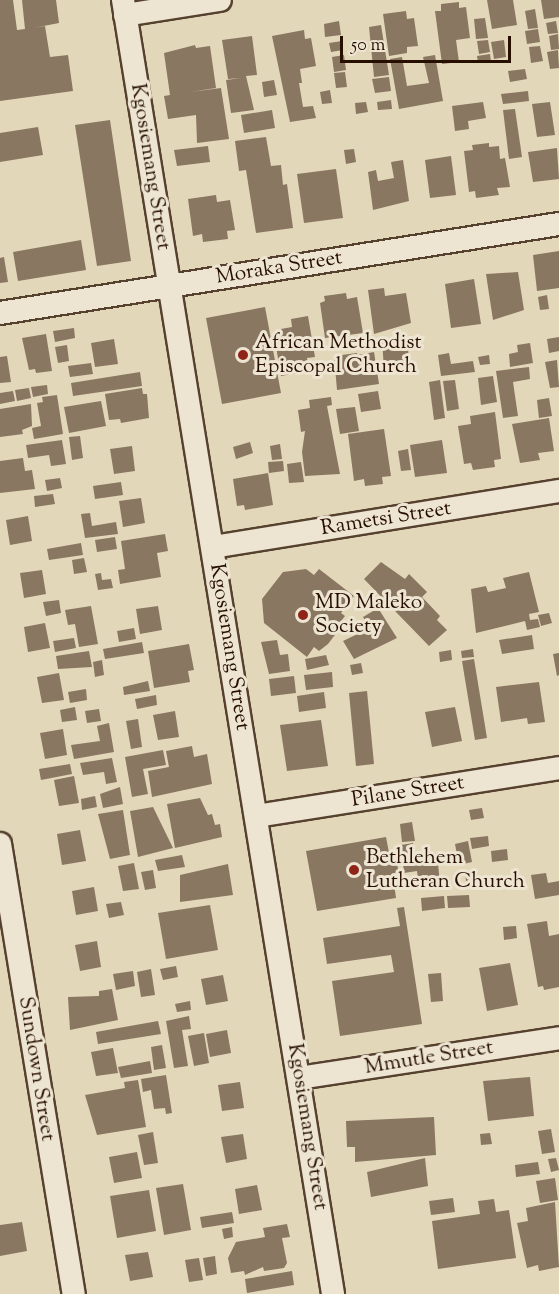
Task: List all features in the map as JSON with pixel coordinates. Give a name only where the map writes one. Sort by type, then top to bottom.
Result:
[{"type":"street","points":[[124,8],[220,0]]},
{"type":"street","name":"Kgosiemang Street","points":[[124,8],[333,1294]]},
{"type":"street","name":"Moraka Street","points":[[0,313],[559,224]]},
{"type":"street","name":"Rametsi Street","points":[[213,547],[559,491]]},
{"type":"street","name":"Pilane Street","points":[[257,816],[559,768]]},
{"type":"street","name":"Sundown Street","points":[[0,844],[74,1294]]},
{"type":"street","name":"Mmutle Street","points":[[299,1078],[559,1038]]},
{"type":"building","points":[[0,0],[13,0],[17,30],[25,29],[22,0],[56,0],[59,23],[33,28],[45,26],[50,57],[68,55],[73,91],[0,101]]},
{"type":"building","points":[[487,0],[513,0],[517,25],[492,29]]},
{"type":"building","points":[[541,0],[559,0],[559,17],[544,19]]},
{"type":"building","points":[[459,2],[459,8],[466,7],[470,38],[456,40],[459,62],[442,64],[435,11],[441,11],[441,4]]},
{"type":"building","points":[[535,9],[538,28],[528,29],[525,11]]},
{"type":"building","points":[[406,11],[407,19],[414,18],[418,46],[407,47],[407,53],[389,56],[383,14]]},
{"type":"building","points":[[485,18],[488,38],[476,39],[474,19]]},
{"type":"building","points":[[339,21],[341,35],[325,37],[324,24]]},
{"type":"building","points":[[556,21],[558,33],[548,34],[546,23]]},
{"type":"building","points":[[381,25],[389,75],[374,77],[369,27]]},
{"type":"building","points":[[538,29],[540,42],[527,44],[525,31]]},
{"type":"building","points":[[304,30],[305,39],[311,38],[316,66],[300,69],[302,83],[299,83],[303,107],[313,106],[316,118],[290,122],[272,36]]},
{"type":"building","points":[[558,34],[559,49],[551,50],[549,36]]},
{"type":"building","points":[[252,36],[257,75],[246,76],[254,110],[231,113],[226,80],[241,78],[228,79],[222,40]]},
{"type":"building","points":[[488,40],[490,52],[479,54],[477,41]]},
{"type":"building","points":[[504,40],[506,57],[494,59],[491,42]]},
{"type":"building","points":[[342,41],[343,50],[331,52],[329,43]]},
{"type":"building","points":[[195,45],[196,48],[210,46],[216,88],[190,92],[221,88],[229,139],[197,143],[196,115],[168,119],[164,96],[170,95],[164,53]]},
{"type":"building","points":[[540,46],[543,61],[531,63],[529,47]]},
{"type":"building","points":[[558,50],[559,68],[550,69],[547,52]]},
{"type":"building","points":[[490,54],[491,62],[478,63],[477,56]]},
{"type":"building","points":[[344,55],[346,70],[334,72],[332,57]]},
{"type":"building","points":[[435,55],[443,101],[399,109],[390,59],[402,57],[407,86],[429,83],[423,57]]},
{"type":"building","points":[[525,69],[527,79],[510,82],[508,71]]},
{"type":"building","points":[[345,72],[347,87],[336,88],[334,73]]},
{"type":"building","points":[[389,77],[391,91],[375,93],[372,79]]},
{"type":"building","points":[[274,80],[277,95],[264,97],[262,82]]},
{"type":"building","points":[[330,90],[332,103],[322,104],[320,92]]},
{"type":"building","points":[[528,91],[529,101],[503,104],[501,94]]},
{"type":"building","points":[[391,100],[392,109],[378,110],[377,102]]},
{"type":"building","points":[[366,102],[368,112],[356,114],[355,103]]},
{"type":"building","points":[[483,102],[486,118],[468,121],[469,129],[455,131],[452,106]]},
{"type":"building","points":[[550,102],[555,135],[537,137],[532,104]]},
{"type":"building","points":[[515,109],[522,157],[509,159],[503,110]]},
{"type":"building","points":[[272,110],[275,128],[244,133],[241,115]]},
{"type":"building","points":[[110,120],[131,261],[97,266],[75,125]]},
{"type":"building","points":[[38,127],[43,155],[0,162],[0,133]]},
{"type":"building","points":[[266,137],[271,166],[281,165],[283,185],[287,184],[293,228],[256,233],[246,170],[239,171],[235,141]]},
{"type":"building","points":[[489,143],[489,147],[499,146],[500,159],[505,158],[510,187],[497,188],[499,195],[476,198],[475,191],[469,192],[464,151],[473,150],[472,145]]},
{"type":"building","points":[[208,146],[210,162],[177,166],[174,150]]},
{"type":"building","points":[[557,148],[559,179],[533,182],[528,152]]},
{"type":"building","points":[[354,149],[356,162],[346,164],[344,150]]},
{"type":"building","points":[[451,156],[456,195],[430,198],[425,160]]},
{"type":"building","points":[[403,160],[409,201],[373,210],[368,172],[376,170],[378,181],[394,178],[391,162]]},
{"type":"building","points":[[336,169],[343,218],[304,223],[297,174]]},
{"type":"building","points":[[216,195],[217,202],[230,200],[235,230],[227,231],[228,239],[203,242],[202,234],[193,236],[188,199]]},
{"type":"building","points":[[81,240],[86,270],[18,281],[13,252]]},
{"type":"building","points":[[559,251],[559,288],[537,291],[533,255]]},
{"type":"building","points":[[4,257],[8,282],[0,283],[0,258]]},
{"type":"building","points":[[518,272],[524,310],[493,320],[486,274]]},
{"type":"building","points":[[474,279],[481,324],[451,328],[445,284]]},
{"type":"building","points":[[384,288],[385,296],[406,293],[411,323],[374,334],[368,290]]},
{"type":"building","points":[[346,293],[347,299],[357,297],[363,333],[325,338],[320,303],[325,301],[324,296]]},
{"type":"building","points":[[547,295],[549,309],[540,310],[538,297]]},
{"type":"building","name":"African Methodist Episcopal Church","points":[[265,307],[281,393],[222,404],[206,318]]},
{"type":"building","points":[[308,316],[315,357],[307,358],[308,364],[296,366],[297,373],[281,376],[274,335],[282,334],[281,329],[292,327],[291,319]]},
{"type":"building","points":[[74,328],[75,338],[55,342],[53,331]]},
{"type":"building","points":[[46,334],[52,371],[36,373],[35,369],[29,370],[22,338]]},
{"type":"building","points":[[559,337],[559,351],[549,353],[547,339]]},
{"type":"building","points":[[114,339],[118,364],[95,367],[91,343]]},
{"type":"building","points":[[397,339],[398,345],[408,345],[409,368],[384,369],[382,340]]},
{"type":"building","points":[[530,343],[533,363],[510,367],[509,354],[518,352],[517,345]]},
{"type":"building","points":[[67,345],[69,361],[58,363],[55,347]]},
{"type":"building","points":[[374,352],[379,384],[337,390],[334,356],[357,353],[359,369],[358,355]]},
{"type":"building","points":[[449,353],[451,364],[473,361],[475,372],[441,376],[438,355]]},
{"type":"building","points":[[489,355],[490,364],[480,365],[478,357]]},
{"type":"building","points":[[7,356],[11,382],[0,383],[0,357]]},
{"type":"building","points":[[557,360],[559,387],[550,388],[545,362]]},
{"type":"building","points":[[91,363],[93,374],[70,377],[68,366]]},
{"type":"building","points":[[529,367],[530,379],[513,382],[518,416],[503,418],[496,371]]},
{"type":"building","points":[[140,372],[142,386],[73,396],[71,383]]},
{"type":"building","points":[[493,376],[497,402],[481,405],[478,378]]},
{"type":"building","points":[[440,380],[445,418],[434,420],[429,382]]},
{"type":"building","points":[[455,380],[459,409],[447,411],[443,381]]},
{"type":"building","points":[[47,385],[48,394],[33,397],[31,387]]},
{"type":"building","points":[[29,388],[31,398],[17,401],[15,390]]},
{"type":"building","points":[[142,388],[143,394],[147,394],[149,418],[121,423],[120,419],[109,420],[105,394]]},
{"type":"building","points":[[13,391],[15,401],[0,404],[0,393]]},
{"type":"building","points":[[378,391],[381,409],[361,412],[358,394]]},
{"type":"building","points":[[57,395],[63,434],[34,439],[32,428],[41,426],[37,403],[43,402],[42,397]]},
{"type":"building","points":[[331,397],[332,405],[327,406],[340,474],[305,476],[302,452],[305,431],[301,432],[298,410],[310,408],[309,400]]},
{"type":"building","points":[[549,398],[552,416],[539,418],[537,400]]},
{"type":"building","points":[[101,401],[106,426],[69,433],[64,407]]},
{"type":"building","points":[[31,404],[32,426],[22,430],[23,434],[0,437],[0,409]]},
{"type":"building","points":[[355,407],[359,431],[340,434],[336,409]]},
{"type":"building","points":[[495,412],[501,459],[494,460],[495,467],[473,470],[471,463],[464,464],[458,426],[471,424],[470,416]]},
{"type":"building","points":[[549,418],[554,451],[538,453],[540,460],[520,463],[512,424]]},
{"type":"building","points":[[384,429],[391,476],[382,477],[383,484],[365,486],[364,479],[354,481],[348,434]]},
{"type":"building","points":[[80,436],[83,458],[72,460],[69,437]]},
{"type":"building","points":[[62,440],[66,464],[51,466],[49,455],[28,458],[26,445]]},
{"type":"building","points":[[442,440],[447,473],[415,477],[410,445]]},
{"type":"building","points":[[250,442],[253,453],[236,459],[233,447]]},
{"type":"building","points":[[280,444],[282,459],[272,460],[270,446]]},
{"type":"building","points":[[132,446],[135,471],[114,474],[110,449]]},
{"type":"building","points":[[408,449],[411,470],[401,471],[398,451]]},
{"type":"building","points":[[23,458],[25,471],[32,470],[35,489],[0,493],[0,461]]},
{"type":"building","points":[[283,461],[284,471],[269,473],[268,462]]},
{"type":"building","points":[[301,462],[304,482],[289,483],[287,464]]},
{"type":"building","points":[[268,473],[273,505],[245,510],[244,505],[237,506],[233,479]]},
{"type":"building","points":[[60,478],[62,488],[47,491],[45,480]]},
{"type":"building","points":[[121,482],[123,495],[95,499],[93,486]]},
{"type":"building","points":[[53,494],[55,504],[35,507],[34,496]]},
{"type":"building","points":[[141,498],[145,523],[123,527],[119,501]]},
{"type":"building","points":[[90,513],[92,526],[116,522],[118,534],[85,538],[81,514]]},
{"type":"building","points":[[28,516],[32,541],[10,545],[6,520]]},
{"type":"building","points":[[165,534],[168,551],[157,553],[161,577],[120,584],[118,570],[125,569],[121,541]]},
{"type":"building","points":[[115,537],[117,549],[97,552],[95,540]]},
{"type":"building","points":[[81,543],[83,555],[49,560],[47,549]]},
{"type":"building","points":[[84,558],[87,572],[74,574],[72,560]]},
{"type":"building","points":[[381,562],[405,579],[409,574],[427,592],[422,597],[440,616],[437,620],[447,630],[429,646],[364,579]]},
{"type":"building","name":"MD Maleko Society","points":[[306,569],[314,575],[319,569],[354,596],[341,613],[345,616],[338,625],[341,627],[328,644],[319,651],[314,647],[307,657],[264,623],[262,599],[283,572]]},
{"type":"building","points":[[42,570],[46,594],[24,598],[20,573]]},
{"type":"building","points":[[529,572],[539,612],[529,614],[530,620],[538,619],[540,627],[527,630],[525,621],[476,633],[471,589],[486,586],[488,592],[506,588],[503,578]]},
{"type":"building","points":[[101,573],[102,580],[111,579],[113,588],[98,590],[95,574]]},
{"type":"building","points":[[59,600],[61,613],[46,616],[43,602]]},
{"type":"building","points":[[91,606],[98,644],[79,647],[75,624],[68,625],[65,610]]},
{"type":"building","points":[[158,606],[162,630],[140,634],[136,609]]},
{"type":"building","points":[[378,608],[397,638],[354,659],[343,641],[370,628],[363,617]]},
{"type":"building","points":[[549,613],[552,623],[541,626],[538,615]]},
{"type":"building","points":[[45,623],[50,648],[28,652],[24,627]]},
{"type":"building","points":[[134,628],[136,639],[119,642],[117,631]]},
{"type":"building","points":[[532,635],[534,649],[502,654],[499,640]]},
{"type":"building","points":[[74,638],[76,648],[55,652],[53,641]]},
{"type":"building","points":[[277,640],[280,655],[288,654],[290,671],[269,674],[261,642]]},
{"type":"building","points":[[142,642],[144,653],[105,659],[103,649]]},
{"type":"building","points":[[189,644],[194,670],[188,671],[190,682],[154,688],[148,651]]},
{"type":"building","points":[[473,649],[474,657],[462,658],[461,651]]},
{"type":"building","points":[[451,650],[452,660],[440,662],[439,652]]},
{"type":"building","points":[[89,651],[92,667],[58,669],[56,656]]},
{"type":"building","points":[[559,653],[559,675],[557,676],[553,654]]},
{"type":"building","points":[[326,655],[329,665],[307,670],[305,659]]},
{"type":"building","points":[[474,659],[487,738],[475,740],[462,661]]},
{"type":"building","points":[[102,660],[104,675],[95,677],[93,662]]},
{"type":"building","points":[[361,663],[363,673],[352,675],[350,665]]},
{"type":"building","points":[[332,672],[333,687],[306,690],[304,675]]},
{"type":"building","points":[[59,673],[64,700],[42,703],[37,677]]},
{"type":"building","points":[[294,676],[296,693],[271,696],[269,679]]},
{"type":"building","points":[[148,681],[150,691],[124,695],[123,687]]},
{"type":"building","points":[[539,682],[545,722],[528,724],[527,718],[501,722],[496,687]]},
{"type":"building","points":[[86,689],[87,700],[70,703],[68,692]]},
{"type":"building","points":[[367,691],[374,764],[356,766],[349,693]]},
{"type":"building","points":[[324,692],[326,708],[299,712],[297,696]]},
{"type":"building","points":[[156,695],[157,705],[137,709],[135,699]]},
{"type":"building","points":[[75,707],[77,720],[62,722],[60,710]]},
{"type":"building","points":[[455,707],[462,741],[432,747],[425,712]]},
{"type":"building","points":[[99,709],[101,721],[87,723],[85,711]]},
{"type":"building","points":[[175,711],[179,737],[158,740],[153,715]]},
{"type":"building","points":[[138,719],[142,747],[131,749],[126,721]]},
{"type":"building","points":[[321,720],[328,766],[287,771],[280,725]]},
{"type":"building","points":[[109,723],[114,752],[74,759],[71,745],[100,741],[97,726]]},
{"type":"building","points":[[63,729],[67,755],[45,759],[40,733]]},
{"type":"building","points":[[192,746],[194,757],[207,754],[212,784],[152,797],[148,771],[169,767],[166,751]]},
{"type":"building","points":[[163,750],[166,765],[143,769],[148,794],[132,797],[125,757]]},
{"type":"building","points":[[112,758],[117,782],[106,784],[104,772],[83,775],[80,763]]},
{"type":"building","points":[[70,764],[72,774],[41,780],[39,769]]},
{"type":"building","points":[[74,776],[79,803],[59,806],[54,780]]},
{"type":"building","points":[[120,787],[123,804],[103,808],[100,794]]},
{"type":"building","points":[[95,796],[97,807],[82,810],[81,799]]},
{"type":"building","points":[[200,798],[208,815],[212,814],[215,825],[220,824],[222,837],[175,848],[167,804]]},
{"type":"building","points":[[153,807],[173,848],[138,857],[130,811]]},
{"type":"building","points":[[482,808],[484,818],[471,820],[469,810]]},
{"type":"building","points":[[123,810],[130,855],[110,859],[98,814]]},
{"type":"building","points":[[412,822],[415,841],[402,842],[400,824]]},
{"type":"building","points":[[80,830],[86,861],[62,865],[57,834]]},
{"type":"building","points":[[488,836],[489,846],[472,849],[470,838]]},
{"type":"building","name":"Bethlehem Lutheran Church","points":[[386,837],[390,858],[396,857],[400,881],[394,883],[396,898],[317,911],[306,851]]},
{"type":"building","points":[[468,841],[472,862],[459,865],[455,844]]},
{"type":"building","points":[[413,843],[415,856],[437,853],[440,884],[430,885],[429,877],[418,879],[417,871],[404,873],[401,845]]},
{"type":"building","points":[[507,849],[508,860],[492,862],[491,851]]},
{"type":"building","points":[[182,855],[185,867],[158,871],[155,860]]},
{"type":"building","points":[[134,863],[139,889],[123,891],[118,866]]},
{"type":"building","points":[[228,864],[233,895],[180,902],[180,875]]},
{"type":"building","points":[[477,869],[478,879],[466,881],[465,871]]},
{"type":"building","points":[[153,870],[156,888],[145,890],[141,872]]},
{"type":"building","points":[[546,873],[548,883],[559,881],[559,895],[535,899],[531,875]]},
{"type":"building","points":[[94,887],[98,911],[76,915],[72,891]]},
{"type":"building","points":[[469,895],[470,907],[448,908],[447,896]]},
{"type":"building","points":[[444,896],[445,908],[422,911],[421,898]]},
{"type":"building","points":[[121,902],[124,915],[109,918],[106,904]]},
{"type":"building","points":[[210,905],[218,950],[166,959],[158,913]]},
{"type":"building","points":[[404,907],[422,1024],[340,1036],[332,981],[394,972],[391,955],[327,964],[323,938],[400,926],[397,908]]},
{"type":"building","points":[[547,921],[549,936],[559,934],[559,987],[544,990],[543,986],[538,987],[527,924]]},
{"type":"building","points":[[516,926],[517,938],[504,940],[503,927]]},
{"type":"building","points":[[97,941],[101,967],[80,971],[75,945]]},
{"type":"building","points":[[510,963],[518,1005],[487,1011],[479,968]]},
{"type":"building","points":[[176,966],[178,977],[163,980],[160,969]]},
{"type":"building","points":[[151,969],[155,995],[141,997],[137,972]]},
{"type":"building","points":[[133,971],[135,986],[116,990],[113,974]]},
{"type":"building","points":[[441,973],[443,1001],[431,1002],[428,974]]},
{"type":"building","points":[[223,975],[228,1001],[206,1005],[201,979]]},
{"type":"building","points":[[112,989],[118,1020],[70,1030],[68,997],[99,996],[99,991]]},
{"type":"building","points":[[190,1001],[191,1010],[177,1012],[175,1004]]},
{"type":"building","points":[[189,1016],[191,1029],[182,1030],[188,1066],[174,1068],[166,1021]]},
{"type":"building","points":[[158,1021],[161,1034],[98,1044],[96,1032]]},
{"type":"building","points":[[227,1030],[231,1053],[210,1057],[206,1034]]},
{"type":"building","points":[[204,1033],[209,1063],[194,1066],[188,1036]]},
{"type":"building","points":[[162,1045],[166,1068],[154,1070],[151,1047]]},
{"type":"building","points":[[113,1048],[118,1073],[96,1076],[91,1052]]},
{"type":"building","points":[[150,1061],[152,1073],[121,1078],[118,1067]]},
{"type":"building","points":[[166,1075],[172,1113],[166,1114],[165,1108],[154,1109],[151,1090],[143,1092],[141,1079]]},
{"type":"building","points":[[530,1077],[534,1116],[488,1121],[483,1081]]},
{"type":"building","points":[[138,1080],[146,1127],[97,1135],[85,1095],[125,1088],[124,1082]]},
{"type":"building","points":[[240,1082],[244,1108],[222,1111],[218,1085]]},
{"type":"building","points":[[434,1117],[436,1155],[355,1162],[355,1147],[347,1147],[346,1121]]},
{"type":"building","points":[[551,1129],[555,1152],[542,1154],[538,1131]]},
{"type":"building","points":[[153,1132],[158,1163],[144,1165],[138,1135]]},
{"type":"building","points":[[490,1133],[492,1144],[481,1145],[480,1134]]},
{"type":"building","points":[[243,1134],[247,1159],[226,1163],[221,1137]]},
{"type":"building","points":[[137,1152],[142,1178],[114,1183],[109,1157]]},
{"type":"building","points":[[425,1158],[428,1186],[371,1197],[367,1172]]},
{"type":"building","points":[[556,1158],[559,1170],[551,1172],[548,1159]]},
{"type":"building","points":[[538,1162],[540,1174],[516,1177],[515,1165]]},
{"type":"building","points":[[555,1178],[558,1200],[540,1203],[536,1181]]},
{"type":"building","points":[[183,1184],[191,1230],[164,1235],[156,1188]]},
{"type":"building","points":[[257,1185],[262,1210],[239,1214],[235,1189]]},
{"type":"building","points":[[149,1190],[156,1231],[117,1238],[110,1196]]},
{"type":"building","points":[[453,1198],[455,1212],[431,1215],[429,1201]]},
{"type":"building","points":[[494,1199],[496,1212],[509,1210],[516,1258],[438,1269],[432,1221],[480,1214],[478,1201]]},
{"type":"building","points":[[555,1202],[559,1267],[539,1271],[538,1265],[527,1268],[517,1223],[528,1221],[526,1208]]},
{"type":"building","points":[[232,1212],[234,1223],[202,1228],[200,1217]]},
{"type":"building","points":[[22,1222],[27,1251],[0,1256],[0,1225]]},
{"type":"building","points":[[287,1224],[290,1237],[282,1238],[287,1263],[284,1268],[264,1271],[263,1267],[245,1275],[244,1271],[231,1273],[228,1258],[236,1242],[265,1237],[263,1228]]},
{"type":"building","points":[[232,1227],[233,1237],[224,1239],[222,1229]]},
{"type":"building","points":[[148,1252],[153,1277],[130,1281],[125,1255]]},
{"type":"building","points":[[215,1256],[217,1274],[206,1276],[203,1258]]},
{"type":"building","points":[[199,1258],[203,1280],[189,1282],[185,1260]]},
{"type":"building","points":[[292,1271],[294,1285],[247,1293],[245,1279]]},
{"type":"place","name":"African Methodist Episcopal Church","points":[[243,355]]},
{"type":"place","name":"MD Maleko Society","points":[[303,615]]},
{"type":"place","name":"Bethlehem Lutheran Church","points":[[354,870]]}]
